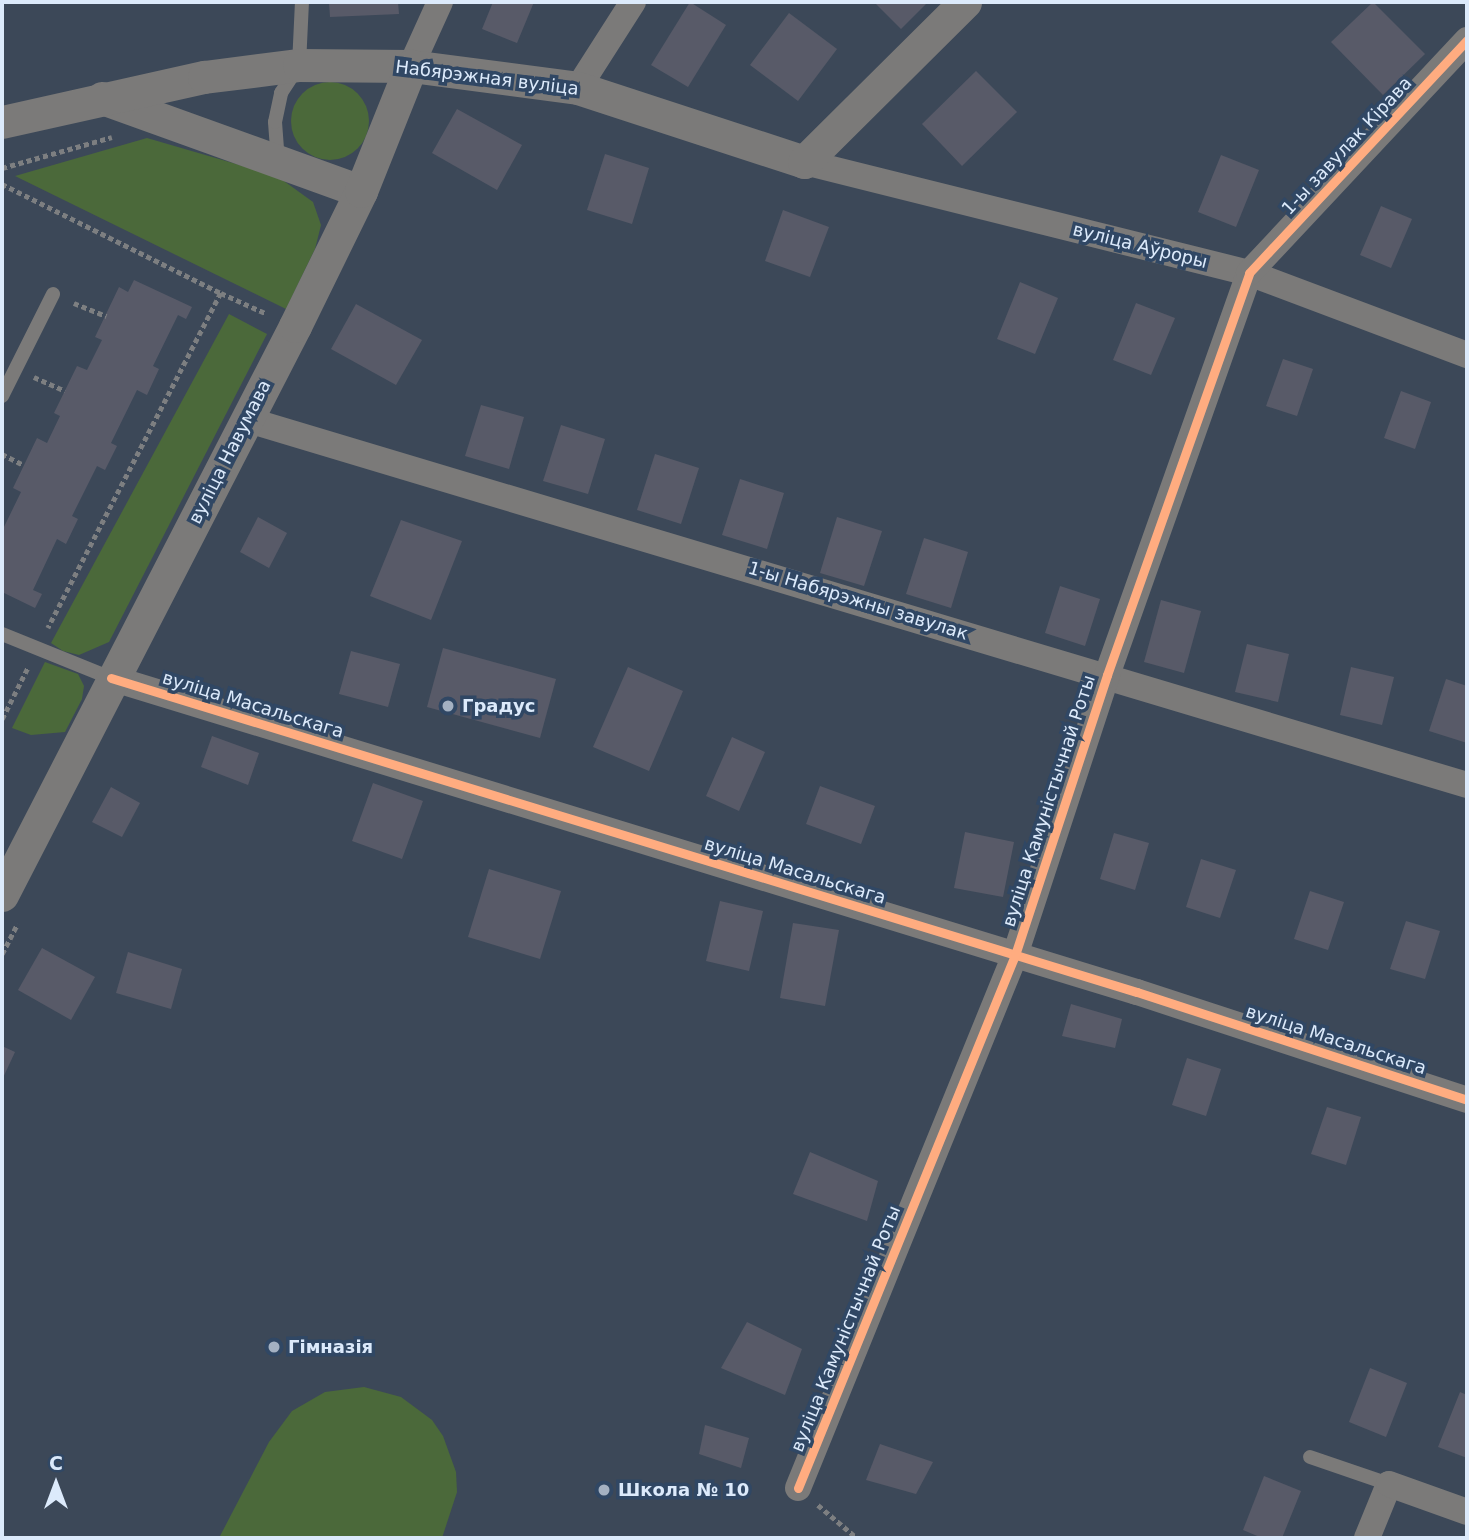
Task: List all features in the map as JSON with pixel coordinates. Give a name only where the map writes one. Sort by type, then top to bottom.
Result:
[{"type":"street","name":"вуліца Навумава","points":[[2,895],[111,678],[295,326],[361,191],[440,2]]},
{"type":"street","points":[[578,88],[633,2]]},
{"type":"street","points":[[804,162],[965,2]]},
{"type":"street","name":"1-ы завулак Кірава","points":[[1249,273],[1467,40]]},
{"type":"street","name":"Набярэжная вуліца","points":[[2,121],[204,77],[299,65],[411,66],[578,88],[804,162]]},
{"type":"street","points":[[102,98],[163,123],[361,191]]},
{"type":"street","name":"вуліца Аўроры","points":[[804,162],[1249,273],[1467,355]]},
{"type":"street","name":"вуліца Камуністычнай Роты","points":[[798,1488],[1016,955],[1107,675],[1249,273]]},
{"type":"street","name":"1-ы Набярэжны завулак","points":[[248,420],[1107,675],[1467,785]]},
{"type":"street","name":"вуліца Масальскага","points":[[111,678],[1016,955],[1467,1100]]},
{"type":"street","points":[[1367,1538],[1389,1484],[1467,1511]]},
{"type":"lane","points":[[278,162],[275,122],[279,103],[299,65],[302,2]]},
{"type":"lane","points":[[2,396],[53,294]]},
{"type":"lane","points":[[2,634],[111,678]]},
{"type":"lane","points":[[1310,1457],[1389,1484]]},
{"type":"path","points":[[2,168],[163,123]]},
{"type":"path","points":[[2,184],[221,293],[295,326]]},
{"type":"path","points":[[2,719],[221,293]]},
{"type":"path","points":[[53,294],[106,316]]},
{"type":"path","points":[[15,369],[65,391]]},
{"type":"path","points":[[2,454],[24,465]]},
{"type":"path","points":[[798,1488],[857,1538]]},
{"type":"green space","points":[[330,82],[345,85],[357,94],[366,106],[369,121],[366,136],[357,148],[345,157],[330,160],[315,157],[303,148],[294,136],[291,121],[294,106],[303,94],[315,85]]},
{"type":"green space","points":[[147,138],[277,176],[313,202],[321,225],[315,249],[286,309],[15,176]]},
{"type":"green space","points":[[229,314],[267,334],[109,642],[79,655],[63,651],[51,643]]},
{"type":"green space","points":[[45,662],[78,674],[84,686],[82,699],[65,732],[31,735],[12,728]]},
{"type":"green space","points":[[364,1387],[401,1397],[432,1420],[443,1436],[456,1472],[457,1492],[442,1538],[219,1538],[269,1442],[292,1411],[325,1392]]},
{"type":"building","points":[[329,2],[398,2],[399,14],[330,17]]},
{"type":"building","points":[[493,2],[534,2],[517,43],[482,29]]},
{"type":"building","points":[[690,2],[726,25],[688,87],[651,65]]},
{"type":"building","points":[[874,2],[928,2],[901,29]]},
{"type":"building","points":[[1373,2],[1425,54],[1383,95],[1331,42]]},
{"type":"building","points":[[789,13],[837,49],[798,101],[750,65]]},
{"type":"building","points":[[976,71],[1017,112],[962,166],[922,124]]},
{"type":"building","points":[[457,109],[522,145],[497,190],[432,153]]},
{"type":"building","points":[[605,154],[649,168],[632,224],[587,210]]},
{"type":"building","points":[[1221,155],[1259,170],[1236,227],[1198,212]]},
{"type":"building","points":[[1381,206],[1412,219],[1391,268],[1360,255]]},
{"type":"building","points":[[783,210],[829,227],[810,277],[765,261]]},
{"type":"building","points":[[134,280],[192,307],[186,319],[178,315],[153,366],[159,369],[147,395],[137,390],[111,443],[117,446],[105,470],[97,466],[72,516],[78,519],[66,544],[57,539],[33,590],[42,594],[35,608],[2,592],[2,531],[21,492],[13,488],[37,438],[47,443],[60,416],[54,413],[77,366],[87,370],[102,340],[95,337],[119,287],[128,292]]},
{"type":"building","points":[[1020,282],[1058,298],[1035,354],[997,339]]},
{"type":"building","points":[[1136,303],[1175,318],[1151,375],[1113,360]]},
{"type":"building","points":[[356,304],[422,340],[396,385],[331,349]]},
{"type":"building","points":[[1283,359],[1313,369],[1297,416],[1266,406]]},
{"type":"building","points":[[1401,391],[1431,402],[1415,449],[1384,438]]},
{"type":"building","points":[[481,405],[524,417],[509,469],[465,456]]},
{"type":"building","points":[[561,425],[605,439],[588,494],[543,481]]},
{"type":"building","points":[[655,454],[699,468],[681,524],[637,510]]},
{"type":"building","points":[[740,479],[784,493],[767,549],[722,535]]},
{"type":"building","points":[[258,517],[287,533],[269,568],[240,552]]},
{"type":"building","points":[[837,517],[882,531],[864,586],[820,573]]},
{"type":"building","points":[[401,520],[462,541],[431,620],[370,596]]},
{"type":"building","points":[[924,538],[968,552],[951,608],[906,594]]},
{"type":"building","points":[[1060,586],[1100,599],[1085,646],[1045,633]]},
{"type":"building","points":[[1161,600],[1201,611],[1184,673],[1144,662]]},
{"type":"building","points":[[1247,644],[1289,654],[1278,702],[1235,692]]},
{"type":"building","points":[[443,648],[556,679],[540,738],[427,707]]},
{"type":"building","points":[[351,651],[400,664],[388,707],[339,694]]},
{"type":"building","points":[[628,667],[683,691],[649,771],[593,747]]},
{"type":"building","points":[[1351,667],[1394,677],[1382,725],[1340,715]]},
{"type":"building","points":[[1446,679],[1467,686],[1467,743],[1429,731]]},
{"type":"building","points":[[212,736],[259,753],[248,785],[201,767]]},
{"type":"building","points":[[732,737],[765,752],[739,811],[706,796]]},
{"type":"building","points":[[373,783],[423,801],[402,859],[352,841]]},
{"type":"building","points":[[820,786],[875,806],[861,844],[806,824]]},
{"type":"building","points":[[111,787],[140,803],[122,837],[92,822]]},
{"type":"building","points":[[965,832],[1014,842],[1003,897],[954,888]]},
{"type":"building","points":[[1114,833],[1149,843],[1135,890],[1100,879]]},
{"type":"building","points":[[1201,859],[1236,870],[1220,918],[1186,907]]},
{"type":"building","points":[[489,869],[561,891],[540,959],[468,937]]},
{"type":"building","points":[[1310,891],[1344,902],[1328,950],[1294,939]]},
{"type":"building","points":[[720,901],[763,911],[749,971],[706,961]]},
{"type":"building","points":[[1406,921],[1440,931],[1425,979],[1390,969]]},
{"type":"building","points":[[793,923],[839,930],[825,1006],[780,998]]},
{"type":"building","points":[[42,948],[95,977],[71,1020],[18,990]]},
{"type":"building","points":[[128,952],[182,969],[171,1009],[116,993]]},
{"type":"building","points":[[1071,1004],[1122,1019],[1115,1048],[1062,1036]]},
{"type":"building","points":[[2,1046],[15,1052],[2,1080]]},
{"type":"building","points":[[1187,1058],[1221,1069],[1206,1116],[1172,1105]]},
{"type":"building","points":[[1327,1107],[1361,1117],[1346,1165],[1311,1154]]},
{"type":"building","points":[[810,1152],[878,1181],[867,1221],[793,1194]]},
{"type":"building","points":[[747,1322],[802,1349],[785,1395],[721,1368]]},
{"type":"building","points":[[1370,1368],[1407,1383],[1386,1437],[1349,1422]]},
{"type":"building","points":[[1460,1392],[1467,1395],[1467,1458],[1438,1447]]},
{"type":"building","points":[[705,1425],[749,1438],[741,1468],[699,1454]]},
{"type":"building","points":[[880,1444],[933,1462],[916,1494],[866,1480]]},
{"type":"building","points":[[1264,1476],[1301,1491],[1282,1538],[1262,1538],[1243,1530]]},
{"type":"cycle path","points":[[798,1488],[1015,955],[1107,675],[1249,273],[1467,40]]},
{"type":"cycle path","points":[[111,678],[1137,992],[1467,1100]]},
{"type":"place","name":"Градус","points":[[448,706]]},
{"type":"place","name":"Гімназія","points":[[274,1347]]},
{"type":"place","name":"Школа № 10","points":[[604,1490]]}]
